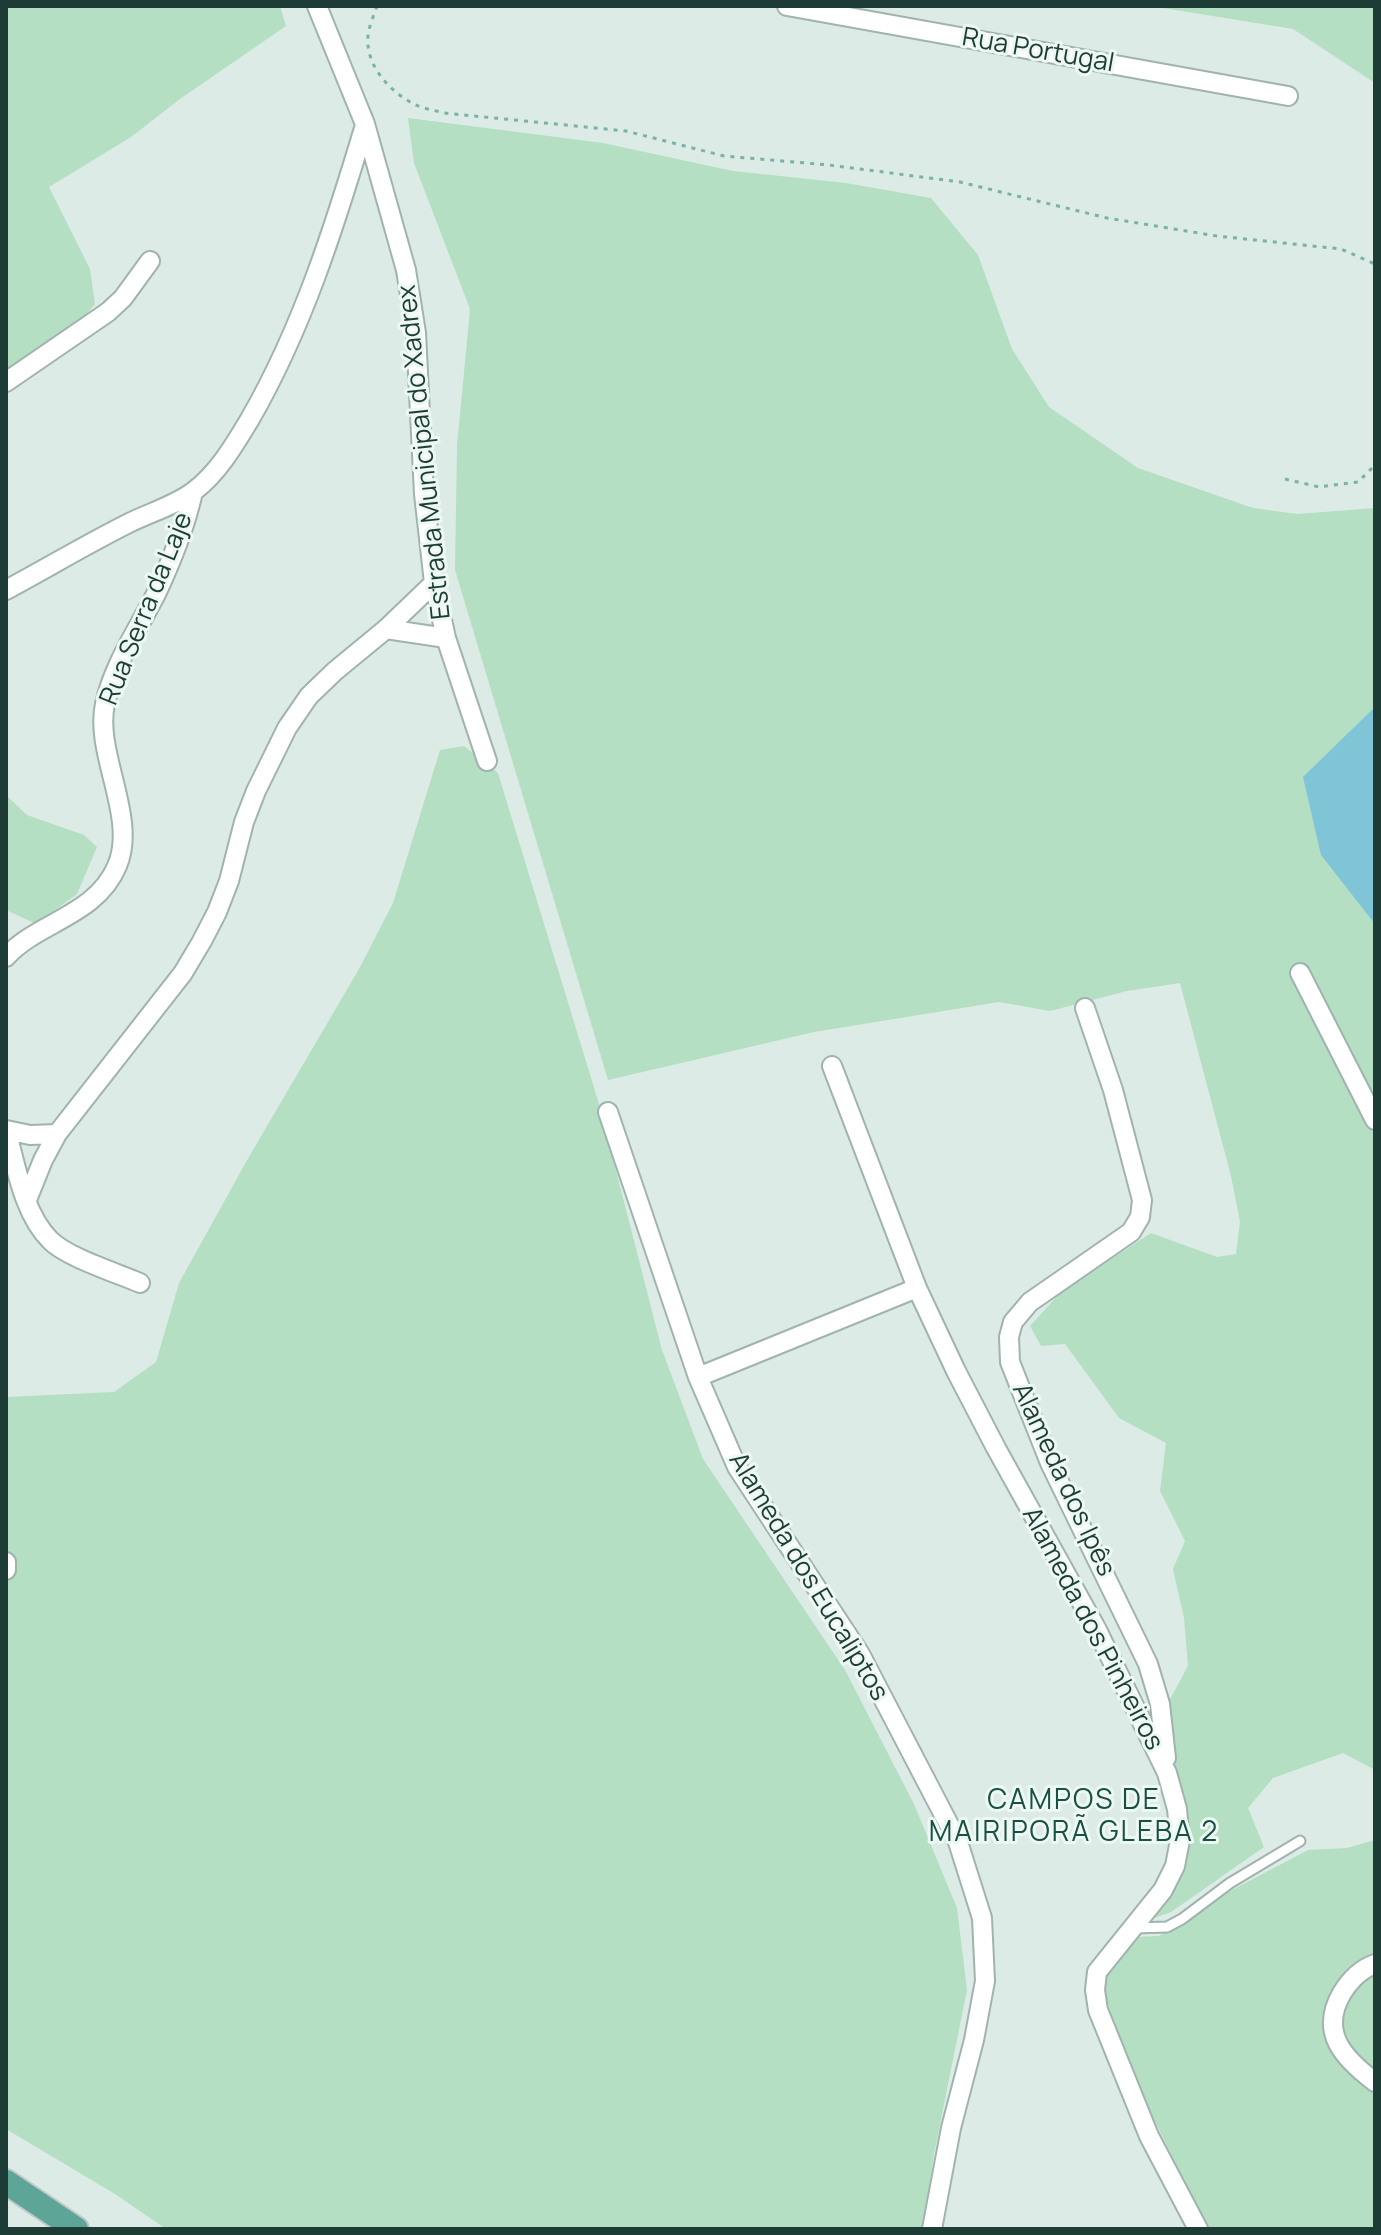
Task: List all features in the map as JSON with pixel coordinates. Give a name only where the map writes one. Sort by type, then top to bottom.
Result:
[{"type":"main road","points":[[6,2182],[76,2229]]},
{"type":"street","name":"Estrada Municipal do Xadrex","points":[[317,6],[365,124],[406,270],[416,333],[422,466],[434,583],[446,638],[487,761]]},
{"type":"street","name":"Rua Portugal","points":[[787,6],[1288,96]]},
{"type":"street","points":[[6,590],[193,492],[233,446],[266,391],[292,334],[340,210],[365,124]]},
{"type":"street","points":[[6,382],[108,312],[123,298],[150,261]]},
{"type":"street","name":"Rua Serra da Laje","points":[[6,957],[15,947],[75,914],[96,895],[117,867],[121,854],[121,812],[103,729],[105,704],[118,669],[184,531],[193,492]]},
{"type":"street","points":[[27,1200],[57,1134],[183,973],[202,941],[229,881],[244,822],[256,791],[287,728],[309,696],[434,583]]},
{"type":"street","points":[[386,629],[446,638]]},
{"type":"street","points":[[1300,973],[1375,1120]]},
{"type":"street","name":"Alameda dos Ipês","points":[[1085,1008],[1130,1148],[1142,1200],[1140,1217],[1131,1232],[1030,1302],[1013,1322],[1009,1337],[1010,1362],[1050,1463],[1148,1664],[1160,1704],[1167,1773]]},
{"type":"street","name":"Alameda dos Pinheiros","points":[[832,1066],[917,1288],[996,1448],[1096,1628],[1167,1773],[1177,1809],[1180,1840],[1175,1866],[1163,1890],[1097,1972],[1095,1990],[1098,2010],[1149,2136],[1198,2229]]},
{"type":"street","name":"Alameda dos Eucaliptos","points":[[608,1112],[698,1377],[737,1467],[860,1654],[958,1842],[982,1918],[985,1981],[974,2040],[951,2128],[932,2229]]},
{"type":"street","points":[[57,1134],[30,1135],[6,1130],[27,1200],[51,1241],[140,1283]]},
{"type":"street","points":[[698,1377],[917,1288]]},
{"type":"street","points":[[6,1562],[6,1570]]},
{"type":"street","points":[[1375,1964],[1364,1968],[1346,1986],[1336,2004],[1331,2026],[1347,2059],[1375,2082]]},
{"type":"lane","points":[[1131,1929],[1167,1927],[1230,1883],[1300,1841]]},
{"type":"path","points":[[377,6],[368,35],[369,56],[381,76],[398,96],[417,106],[444,113],[626,131],[724,156],[829,165],[960,182],[1107,218],[1217,236],[1341,249],[1375,264]]},
{"type":"path","points":[[1285,479],[1319,487],[1358,482],[1375,465]]},
{"type":"green space","points":[[6,6],[280,6],[286,26],[131,137],[49,187],[90,269],[95,304],[78,324],[6,373]]},
{"type":"green space","points":[[1151,6],[1375,6],[1375,83],[1293,29]]},
{"type":"green space","points":[[408,118],[603,143],[733,171],[846,183],[931,198],[978,255],[1012,349],[1049,407],[1138,468],[1253,508],[1297,514],[1375,508],[1375,1770],[1343,1753],[1273,1778],[1248,1808],[1264,1847],[1171,1912],[1146,1921],[1180,1871],[1176,1775],[1168,1703],[1188,1666],[1184,1618],[1173,1569],[1185,1541],[1160,1491],[1166,1443],[1119,1418],[1065,1344],[1041,1346],[1030,1326],[1061,1292],[1151,1233],[1217,1257],[1236,1254],[1240,1222],[1231,1176],[1180,983],[1127,991],[1050,1011],[999,1002],[814,1032],[608,1080],[455,570],[457,446],[470,309],[414,163]]},
{"type":"green space","points":[[464,746],[498,773],[599,1104],[662,1350],[703,1459],[845,1670],[914,1804],[957,1908],[967,1990],[934,2154],[923,2229],[166,2229],[115,2194],[6,2129],[6,1397],[114,1392],[156,1362],[179,1283],[359,969],[393,903],[440,750]]},
{"type":"green space","points":[[6,795],[27,815],[84,835],[97,847],[77,894],[36,924],[6,910]]},
{"type":"green space","points":[[1375,1840],[1375,2229],[1208,2229],[1131,2073],[1102,1985],[1110,1965],[1132,1937],[1159,1936],[1234,1889],[1308,1850],[1347,1848]]},
{"type":"water","points":[[1375,707],[1375,924],[1321,855],[1303,777]]},
{"type":"district","name":"CAMPOS DE MAIRIPORÃ GLEBA 2","points":[[1074,1817]]}]
